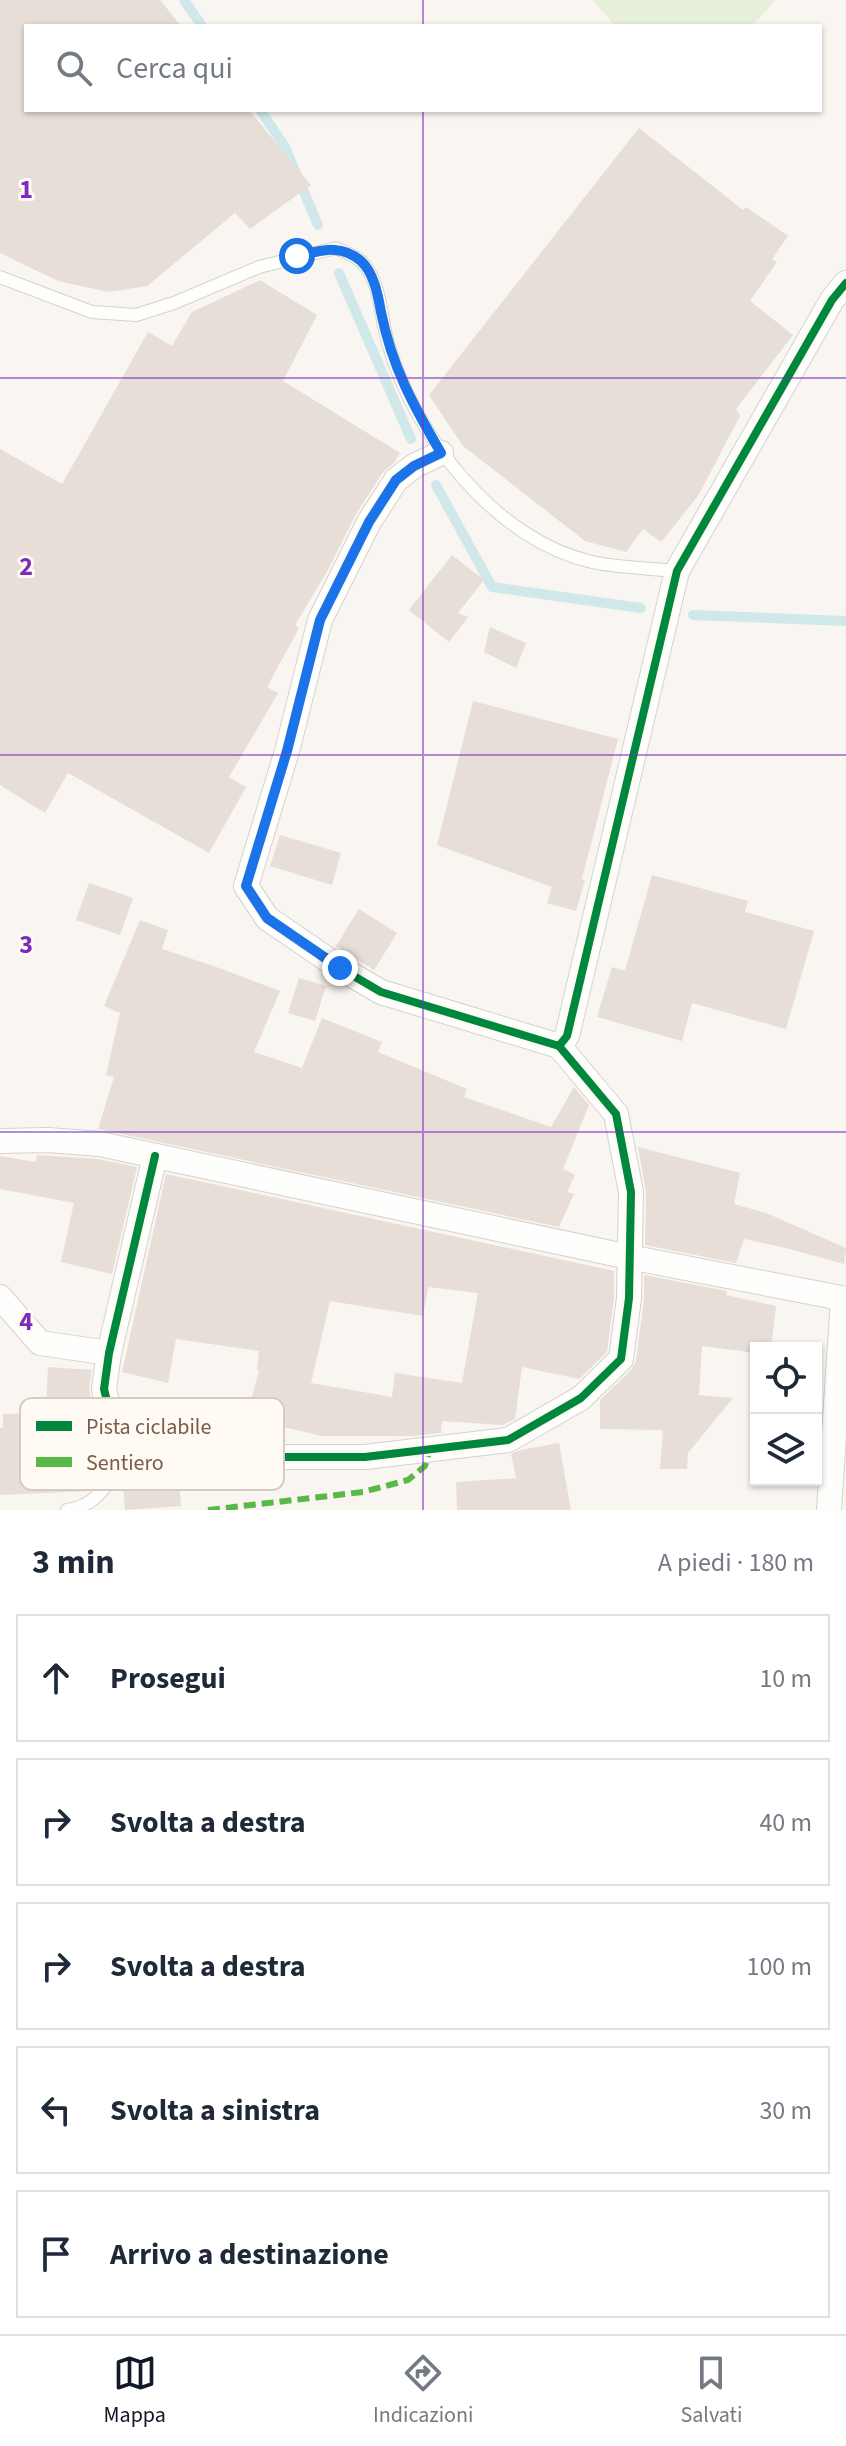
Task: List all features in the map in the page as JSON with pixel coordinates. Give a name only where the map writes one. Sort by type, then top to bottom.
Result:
[{"type":"street","points":[[559,1046],[567,1036],[677,571],[832,300],[846,283]]},
{"type":"street","points":[[284,1457],[365,1457],[508,1440],[581,1398],[621,1359],[629,1298],[631,1192],[616,1114],[559,1046],[381,992],[267,918],[246,886],[287,751],[320,620],[369,522],[396,480],[414,466],[441,453]]},
{"type":"street","points":[[0,1141],[48,1140],[100,1144],[629,1257],[844,1299],[829,1510]]},
{"type":"street","points":[[106,1398],[104,1389],[109,1353],[155,1156]]},
{"type":"street","points":[[0,1297],[40,1343],[109,1353]]},
{"type":"lane","points":[[0,277],[92,312],[136,315],[174,303],[259,267],[336,248],[362,261],[377,287],[388,343],[407,393],[441,453],[485,503],[536,540],[591,561],[677,571]]},
{"type":"lane","points":[[67,1510],[79,1509],[102,1490]]},
{"type":"green space","points":[[593,0],[775,0],[752,24],[613,24]]},
{"type":"building","points":[[0,0],[160,0],[179,24],[24,24],[24,112],[251,112],[311,185],[250,229],[235,213],[147,286],[109,292],[58,281],[0,253]]},
{"type":"building","points":[[639,128],[743,210],[746,207],[788,236],[772,259],[777,262],[750,301],[793,335],[736,409],[740,416],[698,496],[661,542],[643,529],[626,552],[585,541],[463,446],[429,395]]},
{"type":"building","points":[[260,280],[317,315],[283,381],[400,453],[383,472],[356,514],[328,570],[295,625],[299,628],[267,687],[278,693],[229,777],[246,787],[209,853],[68,773],[45,813],[0,785],[0,449],[62,484],[148,332],[172,346],[192,312]]},
{"type":"building","points":[[452,555],[484,580],[458,613],[468,617],[449,642],[409,610]]},
{"type":"building","points":[[490,627],[526,643],[516,668],[484,652]]},
{"type":"building","points":[[473,701],[618,739],[576,911],[547,903],[552,887],[437,845]]},
{"type":"building","points":[[280,835],[341,853],[332,885],[270,866]]},
{"type":"building","points":[[652,875],[748,901],[745,912],[814,931],[786,1029],[692,1003],[682,1041],[597,1017],[612,967],[625,971]]},
{"type":"building","points":[[89,883],[133,898],[120,935],[76,920]]},
{"type":"building","points":[[359,909],[397,933],[374,970],[336,946]]},
{"type":"building","points":[[140,920],[168,930],[162,949],[280,991],[254,1052],[302,1068],[322,1018],[382,1042],[378,1052],[467,1089],[464,1097],[551,1127],[574,1087],[589,1105],[563,1169],[575,1175],[567,1192],[574,1194],[559,1227],[98,1129],[114,1077],[106,1075],[120,1013],[104,1006]]},
{"type":"building","points":[[299,978],[326,986],[315,1021],[288,1013]]},
{"type":"building","points":[[638,1147],[740,1173],[734,1204],[766,1213],[846,1248],[844,1264],[744,1239],[736,1263],[645,1245],[646,1192]]},
{"type":"building","points":[[37,1155],[98,1159],[137,1167],[112,1274],[61,1262],[74,1203],[0,1189],[0,1156],[36,1162]]},
{"type":"building","points":[[166,1174],[614,1271],[607,1352],[579,1379],[522,1367],[515,1419],[503,1425],[442,1421],[441,1433],[412,1436],[322,1436],[284,1427],[284,1398],[252,1398],[259,1371],[259,1351],[176,1339],[168,1383],[122,1372]],"holes":[[[428,1287],[478,1293],[462,1383],[395,1373],[392,1397],[311,1383],[330,1301],[423,1316]]]},
{"type":"building","points":[[644,1275],[727,1291],[726,1295],[776,1306],[772,1342],[750,1342],[750,1352],[702,1346],[699,1395],[733,1398],[688,1453],[687,1469],[660,1469],[663,1430],[600,1429],[600,1400],[631,1370],[636,1361]]},
{"type":"building","points":[[48,1367],[92,1370],[91,1398],[47,1398]]},
{"type":"building","points":[[3,1414],[20,1414],[20,1490],[88,1491],[0,1495],[0,1428],[3,1428]]},
{"type":"building","points":[[559,1443],[571,1510],[457,1510],[456,1482],[516,1478],[511,1454]]},
{"type":"building","points":[[123,1490],[180,1490],[181,1506],[125,1510]]},
{"type":"waterway","points":[[184,0],[201,24]]},
{"type":"waterway","points":[[261,112],[284,145],[318,225]]},
{"type":"waterway","points":[[339,273],[411,439]]},
{"type":"waterway","points":[[436,485],[492,587],[641,608]]},
{"type":"waterway","points":[[693,615],[846,621]]},
{"type":"marked path","points":[[208,1510],[363,1492],[408,1480],[425,1466],[430,1449]]},
{"type":"cycle path","points":[[441,453],[414,466],[396,480],[369,522],[320,620],[287,751],[246,886],[267,918],[381,992],[559,1046],[567,1036],[677,571],[832,300],[846,283]]},
{"type":"cycle path","points":[[284,1457],[365,1457],[508,1440],[581,1398],[621,1359],[629,1298],[631,1192],[616,1114],[559,1046]]},
{"type":"cycle path","points":[[106,1398],[104,1389],[109,1353],[155,1156]]},
{"type":"route","points":[[297,256],[336,248],[362,261],[377,287],[388,343],[407,393],[441,453],[414,466],[396,480],[369,522],[320,620],[287,751],[246,886],[267,918],[340,968]]}]
